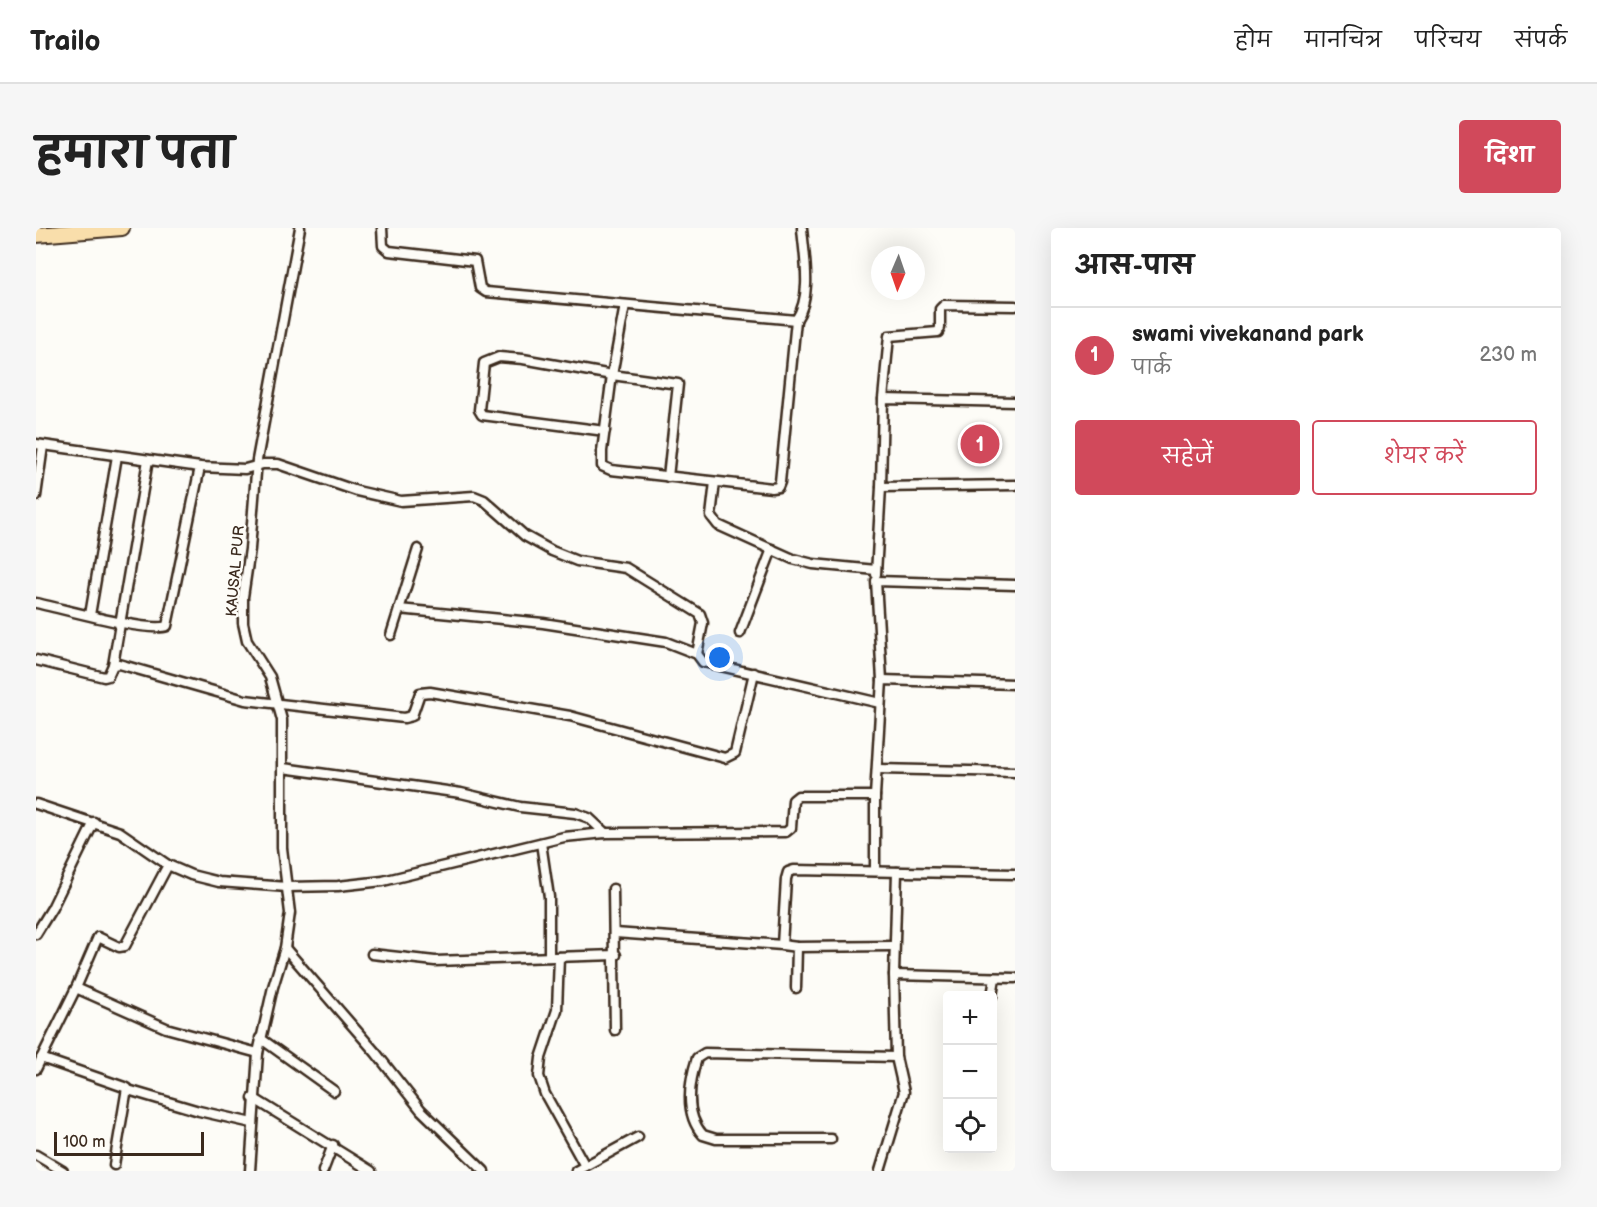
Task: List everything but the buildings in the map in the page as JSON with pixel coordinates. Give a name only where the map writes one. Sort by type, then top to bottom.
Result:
[{"type":"main road","points":[[36,235],[122,228]]},
{"type":"street","name":"KAUSAL PUR","points":[[250,1171],[260,1038],[285,948],[290,913],[282,848],[283,728],[279,704],[270,677],[247,641],[243,623],[243,597],[250,549],[256,467],[300,228]]},
{"type":"street","points":[[382,228],[382,242],[386,250],[475,261],[479,286],[486,292],[796,320]]},
{"type":"street","points":[[625,305],[612,375],[601,464],[604,468],[668,477],[778,487],[796,320],[803,310],[805,294],[802,228]]},
{"type":"street","points":[[874,871],[875,796],[882,680],[876,570],[883,399],[889,336],[938,332],[940,309],[944,305],[1015,306]]},
{"type":"street","points":[[605,431],[482,416],[479,410],[483,365],[488,359],[507,358],[679,385],[668,477]]},
{"type":"street","points":[[883,399],[1015,402]]},
{"type":"street","points":[[36,496],[40,445],[200,466],[245,469],[268,463],[278,464],[357,491],[401,501],[470,495],[479,498],[525,536],[552,551],[577,561],[626,568],[700,614],[703,623],[697,654]]},
{"type":"street","points":[[90,615],[117,456]]},
{"type":"street","points":[[36,660],[104,677],[110,674],[114,664],[148,460]]},
{"type":"street","points":[[36,603],[158,628],[168,624],[200,466]]},
{"type":"street","points":[[715,482],[713,521],[772,549],[813,564],[876,570]]},
{"type":"street","points":[[881,487],[1015,485]]},
{"type":"street","points":[[391,635],[418,549]]},
{"type":"street","points":[[740,633],[772,549]]},
{"type":"street","points":[[876,581],[1015,585]]},
{"type":"street","points":[[399,609],[555,625],[666,642],[697,654],[703,662],[880,703]]},
{"type":"street","points":[[114,664],[239,699],[407,718],[412,716],[419,694],[430,692],[570,716],[729,758],[735,753],[754,674]]},
{"type":"street","points":[[882,680],[1015,684]]},
{"type":"street","points":[[283,768],[461,793],[520,807],[575,813],[589,818],[605,833]]},
{"type":"street","points":[[878,769],[1015,772]]},
{"type":"street","points":[[36,804],[120,832],[168,865],[209,880],[287,886],[338,886],[383,881],[541,843],[605,833],[786,832],[791,828],[793,800],[798,796],[875,796]]},
{"type":"street","points":[[36,934],[52,908],[94,822]]},
{"type":"street","points":[[541,843],[549,897],[549,957]]},
{"type":"street","points":[[36,1069],[98,937],[119,947],[126,944],[168,865]]},
{"type":"street","points":[[782,945],[789,872],[1015,874]]},
{"type":"street","points":[[880,1171],[904,1092],[896,1057],[893,946],[897,872]]},
{"type":"street","points":[[613,890],[616,955],[615,1030]]},
{"type":"street","points":[[615,933],[797,947],[893,946]]},
{"type":"street","points":[[796,988],[797,947]]},
{"type":"street","points":[[285,948],[390,1069],[421,1110],[484,1171]]},
{"type":"street","points":[[372,954],[435,961],[616,955]]},
{"type":"street","points":[[559,957],[557,1010],[541,1058],[539,1076],[545,1094],[585,1166]]},
{"type":"street","points":[[894,975],[1015,978]]},
{"type":"street","points":[[993,991],[995,978]]},
{"type":"street","points":[[76,988],[166,1028],[258,1053]]},
{"type":"street","points":[[260,1038],[334,1091]]},
{"type":"street","points":[[831,1139],[704,1136],[693,1122],[691,1115],[691,1089],[697,1058],[705,1053],[896,1057]]},
{"type":"street","points":[[41,1058],[128,1090],[199,1111],[252,1123]]},
{"type":"street","points":[[114,1165],[128,1090]]},
{"type":"street","points":[[254,1098],[333,1145],[371,1171]]},
{"type":"street","points":[[576,1171],[638,1137]]},
{"type":"street","points":[[323,1171],[333,1145]]},
{"type":"street","points":[[36,1155],[63,1171]]},
{"type":"place","name":"swami vivekanand park","points":[[980,444]]}]
